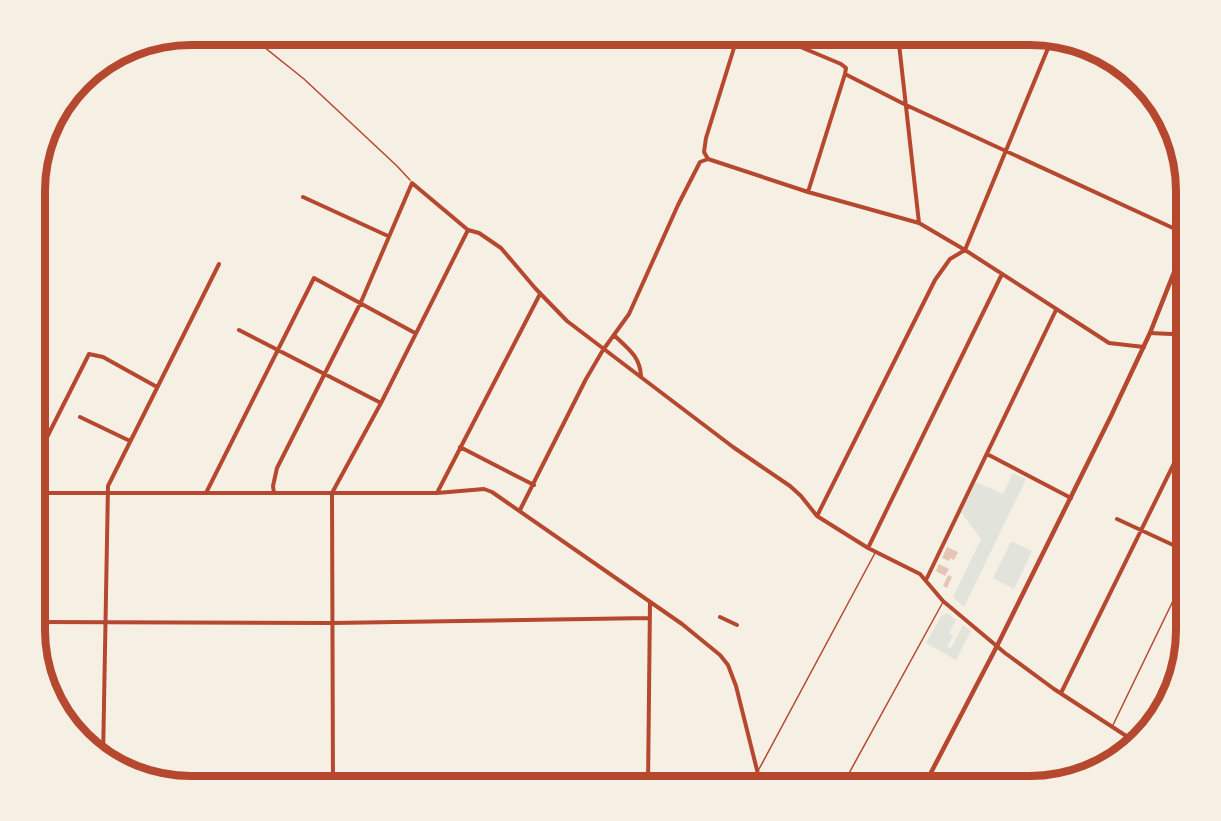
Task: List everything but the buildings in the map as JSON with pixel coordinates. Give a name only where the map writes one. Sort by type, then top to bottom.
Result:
[{"type":"street","points":[[708,159],[704,152],[706,138],[735,45]]},
{"type":"street","points":[[796,45],[846,68],[808,192]]},
{"type":"street","points":[[899,45],[920,223]]},
{"type":"street","points":[[817,516],[935,280],[951,260],[965,250],[1049,46]]},
{"type":"street","points":[[845,74],[1006,152],[1176,229]]},
{"type":"street","points":[[520,510],[535,485],[586,379],[603,350],[629,314],[700,162],[708,159],[808,192],[920,223],[1108,343],[1144,347]]},
{"type":"street","points":[[274,493],[273,486],[278,468],[361,302],[412,183],[468,230],[479,233],[501,248],[540,294],[567,321],[733,447],[790,486],[801,495],[817,516],[868,548],[920,574],[944,601],[997,646],[1061,693],[1129,737]]},
{"type":"street","points":[[303,196],[388,236]]},
{"type":"street","points":[[333,776],[332,493],[381,403],[468,230]]},
{"type":"street","points":[[103,747],[108,486],[219,264]]},
{"type":"street","points":[[929,776],[1071,498],[1144,347],[1176,267]]},
{"type":"street","points":[[868,548],[1002,274]]},
{"type":"street","points":[[206,493],[314,278],[415,333]]},
{"type":"street","points":[[437,493],[540,294]]},
{"type":"street","points":[[926,580],[1056,310]]},
{"type":"street","points":[[239,330],[381,403]]},
{"type":"street","points":[[1150,333],[1176,333]]},
{"type":"street","points":[[615,336],[639,362],[641,376]]},
{"type":"street","points":[[45,441],[88,354],[103,357],[157,387]]},
{"type":"street","points":[[80,417],[130,441]]},
{"type":"street","points":[[460,447],[535,485]]},
{"type":"street","points":[[987,454],[1071,498]]},
{"type":"street","points":[[1061,693],[1176,460]]},
{"type":"street","points":[[45,493],[437,493],[484,489],[492,492],[706,642],[728,665],[736,686],[759,776]]},
{"type":"street","points":[[1117,519],[1176,546]]},
{"type":"street","points":[[648,776],[650,602]]},
{"type":"street","points":[[720,617],[737,625]]},
{"type":"street","points":[[45,622],[332,623],[649,618]]},
{"type":"lane","points":[[758,771],[876,551]]},
{"type":"lane","points":[[1112,726],[1176,595]]},
{"type":"lane","points":[[848,776],[944,601]]},
{"type":"path","points":[[262,45],[304,79],[397,166],[412,183]]},
{"type":"shaded area","points":[[1013,473],[1026,479],[964,607],[953,597],[981,539],[961,512],[976,482],[1003,494]]},
{"type":"shaded area","points":[[1013,542],[1032,551],[1014,589],[993,578],[1010,543]]},
{"type":"shaded area","points":[[947,613],[956,620],[949,633],[953,635],[947,647],[951,648],[963,625],[971,631],[956,660],[926,643],[941,616]]}]
